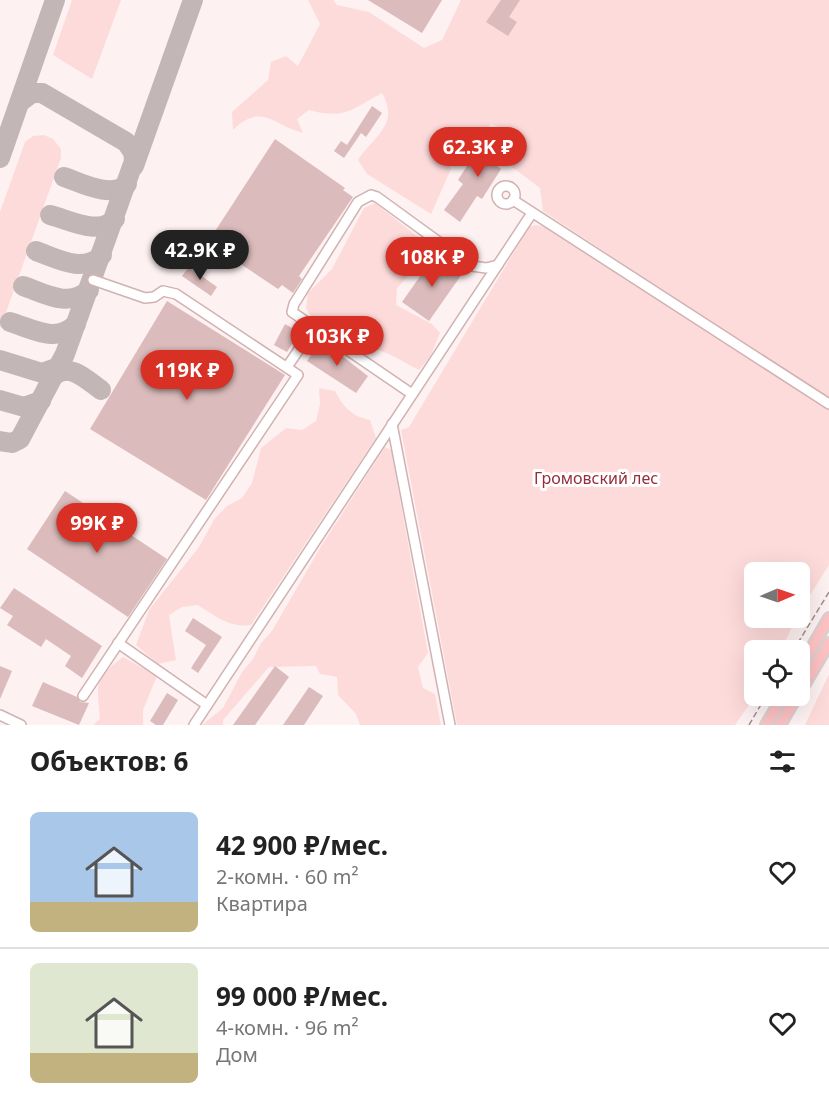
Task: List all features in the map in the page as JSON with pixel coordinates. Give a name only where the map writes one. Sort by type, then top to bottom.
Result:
[{"type":"main road","points":[[810,651],[829,618]]},
{"type":"main road","points":[[810,675],[829,643]]},
{"type":"main road","points":[[766,725],[777,706]]},
{"type":"main road","points":[[783,724],[792,706]]},
{"type":"lane","points":[[411,394],[295,316],[292,308],[358,202],[366,197],[377,197],[472,266],[486,268],[498,264]]},
{"type":"lane","points":[[513,201],[829,404]]},
{"type":"lane","points":[[194,725],[532,213]]},
{"type":"lane","points":[[82,696],[298,375],[169,291],[145,298],[93,280]]},
{"type":"lane","points":[[287,367],[313,329]]},
{"type":"lane","points":[[392,424],[450,725]]},
{"type":"lane","points":[[118,644],[207,705]]},
{"type":"lane","points":[[0,715],[21,725]]},
{"type":"path","points":[[800,640],[829,592]]},
{"type":"path","points":[[748,725],[760,706]]},
{"type":"green space","points":[[72,0],[121,0],[92,79],[53,55]]},
{"type":"green space","points":[[308,0],[333,0],[337,5],[369,12],[424,48],[442,40],[461,0],[829,0],[829,400],[543,211],[540,188],[508,164],[516,154],[518,134],[491,124],[477,142],[457,146],[446,157],[451,169],[431,214],[367,174],[358,160],[387,122],[387,104],[382,93],[355,108],[340,113],[331,114],[309,110],[297,119],[303,133],[260,117],[243,122],[233,130],[232,112],[268,80],[271,62],[286,56],[298,66],[320,24]]},
{"type":"green space","points":[[44,135],[53,139],[61,149],[61,158],[0,329],[0,212],[25,142],[33,136]]},
{"type":"green space","points":[[375,203],[433,249],[397,288],[396,305],[432,324],[440,333],[430,357],[419,370],[391,355],[317,325],[306,308],[308,293],[332,269],[364,208]]},
{"type":"green space","name":"Громовский лес","points":[[536,225],[545,227],[829,408],[829,565],[810,595],[810,562],[744,562],[744,628],[791,628],[786,640],[744,640],[744,706],[748,706],[735,725],[457,725],[401,430],[409,427],[529,227]]},
{"type":"green space","points":[[319,388],[335,391],[349,410],[370,420],[376,438],[251,625],[229,623],[198,605],[182,607],[169,615],[176,660],[158,664],[136,645],[149,610],[199,547],[215,518],[227,506],[242,498],[252,483],[261,448],[286,428],[302,430],[316,421],[320,404]]},
{"type":"green space","points":[[385,447],[391,450],[428,653],[418,667],[423,688],[435,694],[441,725],[360,725],[356,714],[338,695],[337,677],[320,674],[316,666],[269,667],[223,720],[223,725],[202,725],[223,708],[242,672],[272,631],[320,548]]},
{"type":"green space","points":[[123,657],[157,676],[143,710],[143,725],[93,725],[100,719],[99,683],[106,671]]},
{"type":"green space","points":[[828,676],[829,725],[805,725]]},
{"type":"building","points":[[368,0],[442,0],[422,33]]},
{"type":"building","points":[[501,0],[520,0],[509,17],[517,22],[508,36],[486,22]]},
{"type":"building","points":[[372,106],[382,113],[366,137],[361,133],[344,158],[334,151],[341,141],[347,145]]},
{"type":"building","points":[[496,134],[511,143],[496,165],[501,169],[482,199],[477,196],[460,222],[444,210],[463,184],[458,180],[476,152],[482,156]]},
{"type":"building","points":[[275,139],[345,188],[343,190],[353,197],[299,276],[302,279],[293,293],[282,285],[278,289],[208,242]]},
{"type":"building","points":[[435,255],[462,274],[429,321],[402,302]]},
{"type":"building","points":[[189,267],[217,287],[211,296],[182,276]]},
{"type":"building","points":[[167,301],[285,375],[206,500],[90,429]]},
{"type":"building","points":[[285,324],[299,332],[287,352],[274,345]]},
{"type":"building","points":[[321,340],[368,376],[356,393],[307,361]]},
{"type":"building","points":[[65,491],[167,559],[128,617],[27,549]]},
{"type":"building","points":[[14,588],[102,646],[82,678],[65,666],[71,656],[46,639],[41,647],[7,625],[13,616],[0,608]]},
{"type":"building","points":[[193,618],[222,637],[198,673],[191,668],[206,645],[185,631]]},
{"type":"building","points":[[0,666],[12,671],[0,699]]},
{"type":"building","points":[[275,666],[289,677],[255,725],[233,725]]},
{"type":"building","points":[[43,682],[77,697],[80,702],[89,703],[79,725],[32,706]]},
{"type":"building","points":[[309,687],[323,696],[304,725],[283,725]]},
{"type":"building","points":[[167,693],[178,700],[163,725],[156,725],[150,721]]},
{"type":"taxiway","points":[[0,158],[55,0]]},
{"type":"taxiway","points":[[134,166],[193,0]]},
{"type":"taxiway","points":[[0,441],[12,443],[20,439],[65,354],[134,161],[133,152],[126,142],[42,93],[32,93],[20,102]]},
{"type":"taxiway","points":[[64,177],[105,190],[113,190],[127,184]]},
{"type":"taxiway","points":[[50,215],[92,227],[108,224],[115,219]]},
{"type":"taxiway","points":[[36,251],[78,264],[95,261],[102,255]]},
{"type":"taxiway","points":[[23,286],[48,296],[65,299],[73,298],[89,290]]},
{"type":"taxiway","points":[[10,322],[53,334],[69,330],[76,324]]},
{"type":"taxiway","points":[[0,360],[42,373],[59,367]]},
{"type":"taxiway","points":[[55,375],[61,372],[73,372],[101,390]]},
{"type":"taxiway","points":[[0,400],[24,407],[41,401]]}]
